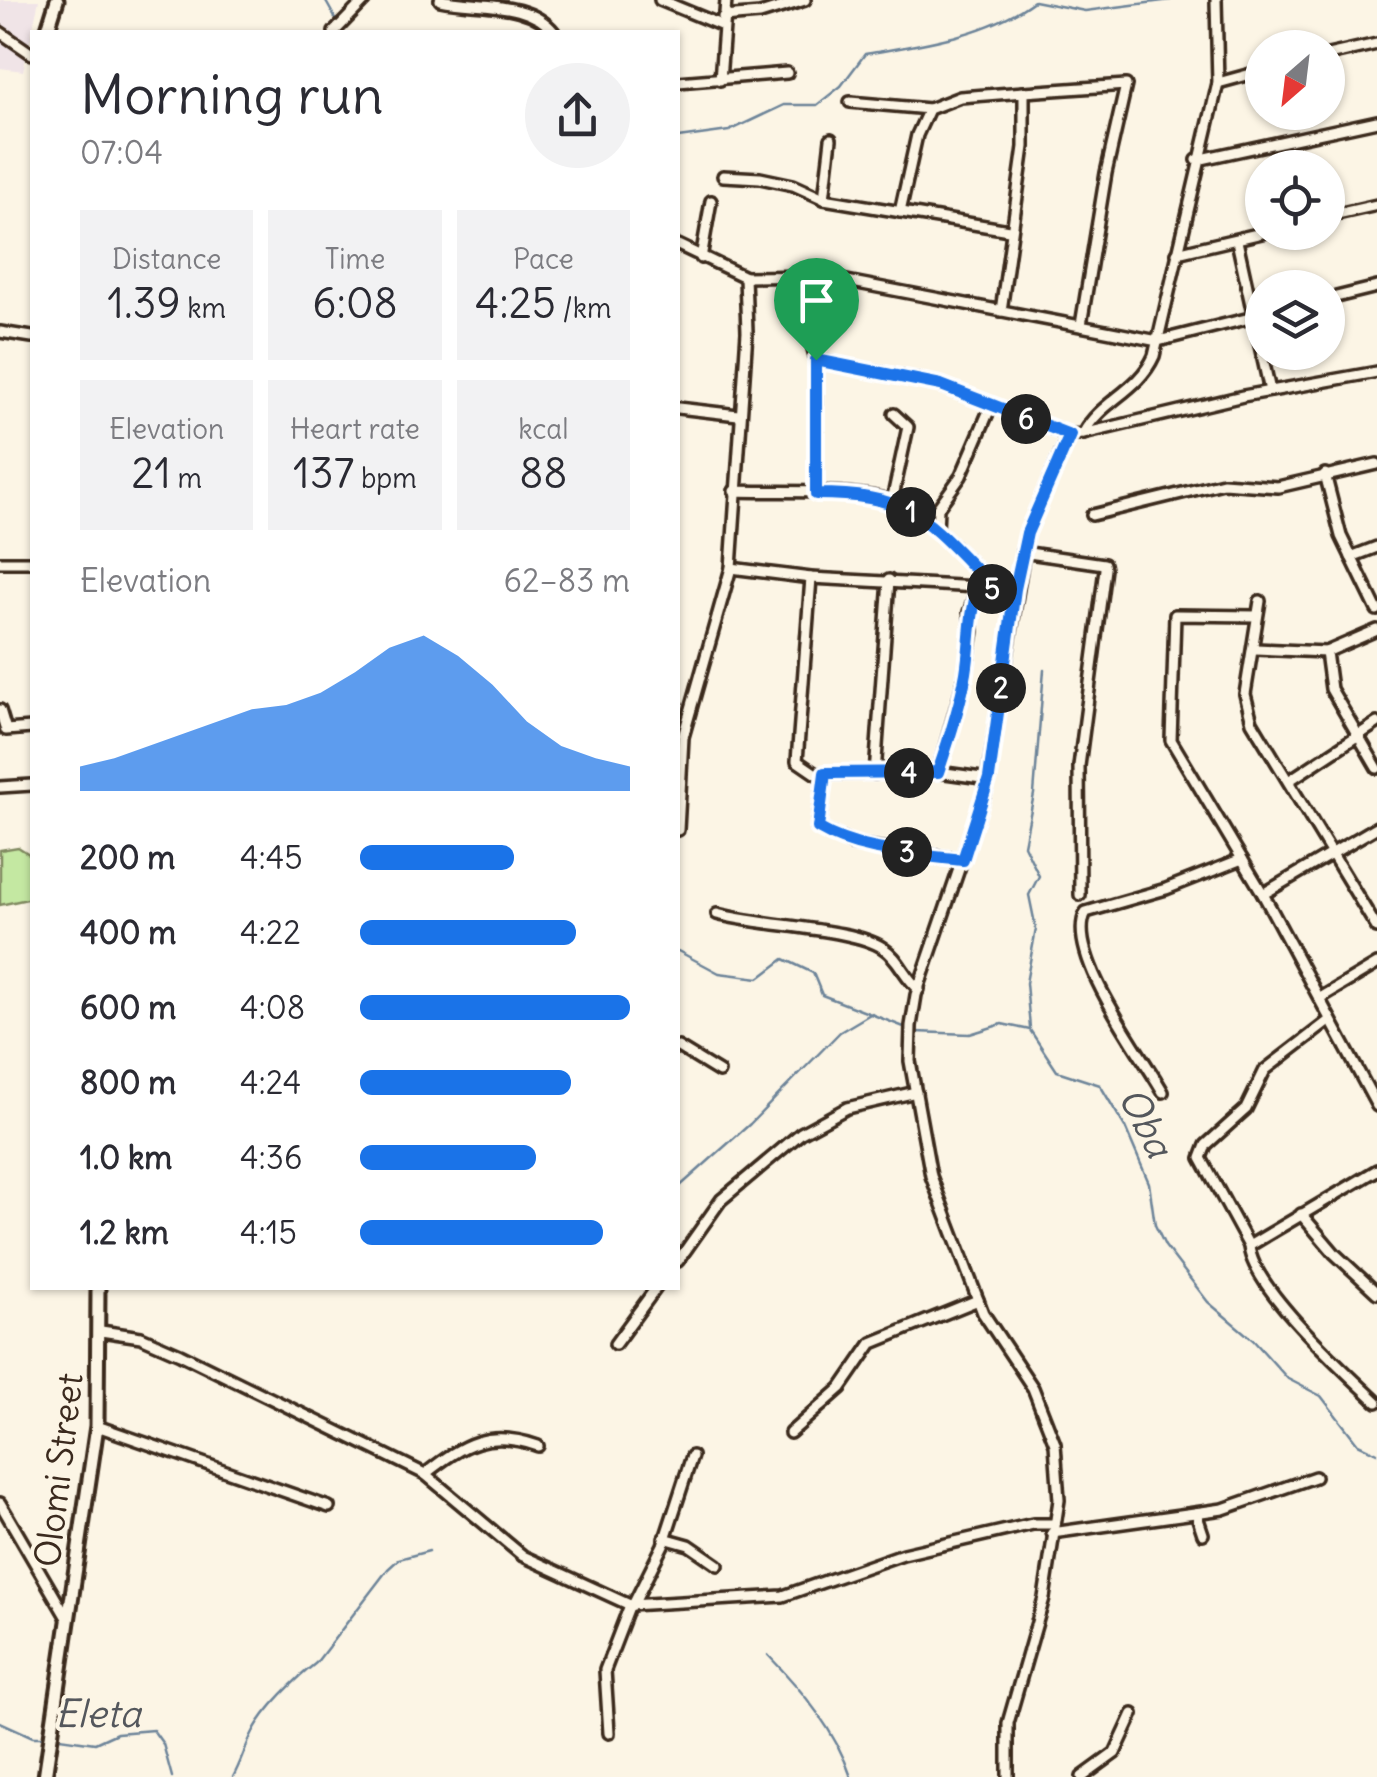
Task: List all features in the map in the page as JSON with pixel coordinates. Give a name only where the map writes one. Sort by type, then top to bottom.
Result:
[{"type":"main road","points":[[48,30],[56,0]]},
{"type":"main road","name":"Olomi Street","points":[[45,1777],[97,1426],[101,1331],[98,1290]]},
{"type":"street","points":[[339,30],[365,0]]},
{"type":"street","points":[[440,0],[523,11],[539,17],[552,30]]},
{"type":"street","points":[[660,0],[723,21],[804,0]]},
{"type":"street","points":[[720,80],[726,0]]},
{"type":"street","points":[[1083,434],[1092,416],[1142,378],[1158,342],[1197,160],[1218,83],[1220,0]]},
{"type":"street","points":[[0,32],[30,53]]},
{"type":"street","points":[[1345,51],[1377,44]]},
{"type":"street","points":[[680,82],[786,73]]},
{"type":"street","points":[[1218,83],[1245,76]]},
{"type":"street","points":[[850,102],[928,109],[960,97],[1126,85],[1106,173],[1082,324]]},
{"type":"street","points":[[1001,312],[1024,146],[1024,92]]},
{"type":"street","points":[[900,212],[912,152],[928,109]]},
{"type":"street","points":[[1197,160],[1377,121]]},
{"type":"street","points":[[824,199],[831,139]]},
{"type":"street","points":[[723,176],[793,185],[824,199],[1010,230]]},
{"type":"street","points":[[701,258],[711,201]]},
{"type":"street","points":[[1345,212],[1377,205]]},
{"type":"street","points":[[1178,254],[1245,239]]},
{"type":"street","points":[[1237,241],[1246,270]]},
{"type":"street","points":[[680,246],[745,277],[793,274],[1082,324],[1158,342],[1245,320]]},
{"type":"street","points":[[793,274],[816,360],[816,494]]},
{"type":"street","points":[[680,759],[731,568],[746,332],[745,277]]},
{"type":"street","points":[[1345,295],[1377,287]]},
{"type":"street","points":[[0,332],[30,338]]},
{"type":"street","points":[[816,360],[941,385],[1070,435],[1377,372]]},
{"type":"street","points":[[1267,370],[1270,391]]},
{"type":"street","points":[[937,531],[938,508],[961,476],[991,406]]},
{"type":"street","points":[[680,408],[738,415]]},
{"type":"street","points":[[892,501],[908,426],[894,414]]},
{"type":"street","points":[[1008,1777],[1008,1724],[1044,1598],[1058,1483],[1054,1444],[1044,1409],[978,1300],[930,1176],[910,1043],[918,988],[989,778],[1022,552],[1039,500],[1070,435]]},
{"type":"street","points":[[1092,515],[1223,482],[1278,487],[1377,464]]},
{"type":"street","points":[[1326,474],[1350,557],[1377,610]]},
{"type":"street","points":[[734,490],[892,501],[937,531],[995,589]]},
{"type":"street","points":[[916,514],[938,508]]},
{"type":"street","points":[[1350,557],[1377,547]]},
{"type":"street","points":[[1022,552],[1104,564],[1106,570],[1079,766],[1080,894]]},
{"type":"street","points":[[0,562],[30,562]]},
{"type":"street","points":[[731,568],[811,578],[1015,589]]},
{"type":"street","points":[[811,578],[798,761],[806,771],[938,772],[989,778]]},
{"type":"street","points":[[875,774],[889,580]]},
{"type":"street","points":[[938,772],[965,678],[972,631],[969,612],[978,588]]},
{"type":"street","points":[[1260,602],[1247,706],[1377,928]]},
{"type":"street","points":[[1256,616],[1175,615],[1168,718],[1171,740],[1263,894],[1377,1106]]},
{"type":"street","points":[[1256,649],[1326,652],[1377,630]]},
{"type":"street","points":[[1326,652],[1330,688],[1377,768]]},
{"type":"street","points":[[0,710],[6,730],[30,728]]},
{"type":"street","points":[[1290,780],[1377,723]]},
{"type":"street","points":[[825,773],[818,828],[852,844],[963,860]]},
{"type":"street","points":[[0,787],[30,785]]},
{"type":"street","points":[[1263,894],[1377,827]]},
{"type":"street","points":[[1164,1092],[1089,968],[1082,920],[1086,912],[1166,889],[1242,858]]},
{"type":"street","points":[[717,914],[869,941],[892,956],[918,988]]},
{"type":"street","points":[[1320,998],[1377,964]]},
{"type":"street","points":[[1330,1020],[1264,1070],[1246,1109],[1202,1152],[1204,1166],[1249,1246],[1251,1260],[1301,1328],[1377,1402]]},
{"type":"street","points":[[680,1048],[719,1072]]},
{"type":"street","points":[[680,1258],[721,1200],[801,1134],[846,1108],[916,1092]]},
{"type":"street","points":[[1249,1246],[1376,1175]]},
{"type":"street","points":[[1302,1214],[1334,1254],[1377,1293]]},
{"type":"street","points":[[615,1344],[655,1290]]},
{"type":"street","points":[[790,1432],[841,1388],[872,1343],[978,1300]]},
{"type":"street","points":[[101,1331],[141,1337],[180,1354],[425,1474],[523,1556],[631,1605],[783,1596],[904,1554],[1033,1524],[1053,1529],[1196,1513],[1244,1504],[1315,1477]]},
{"type":"street","points":[[97,1426],[329,1507]]},
{"type":"street","points":[[425,1474],[470,1440],[512,1437],[538,1446]]},
{"type":"street","points":[[609,1733],[605,1670],[664,1538],[692,1456]]},
{"type":"street","points":[[0,1503],[67,1618]]},
{"type":"street","points":[[1196,1513],[1202,1534]]},
{"type":"street","points":[[664,1538],[689,1546],[718,1565]]},
{"type":"street","points":[[1082,1777],[1115,1753],[1132,1714]]},
{"type":"shaded area","points":[[0,0],[39,0],[23,71],[0,68]]},
{"type":"green space","points":[[18,847],[30,855],[30,898],[0,905],[0,850]]},
{"type":"waterway","points":[[325,0],[342,30]]},
{"type":"waterway","points":[[680,138],[729,131],[784,105],[817,105],[841,86],[865,54],[975,31],[1034,1],[1085,11],[1171,0]]},
{"type":"waterway","points":[[1030,1028],[1026,983],[1036,929],[1029,895],[1039,876],[1024,845],[1034,794],[1044,670]]},
{"type":"waterway","name":"Oba","points":[[680,952],[719,973],[759,978],[784,959],[813,973],[822,995],[909,1029]]},
{"type":"waterway","points":[[680,1186],[750,1124],[840,1032],[872,1013]]},
{"type":"waterway","name":"Oba","points":[[916,1032],[970,1034],[1002,1024],[1030,1030],[1057,1071],[1100,1085],[1125,1127],[1149,1183],[1155,1225],[1165,1246],[1208,1302],[1253,1340],[1288,1379],[1321,1396],[1358,1444],[1377,1453]]},
{"type":"waterway","points":[[233,1777],[265,1713],[316,1663],[388,1569],[399,1559],[429,1551]]},
{"type":"waterway","points":[[768,1655],[817,1712],[851,1777]]},
{"type":"waterway","name":"Eleta","points":[[0,1722],[33,1737],[45,1737]]},
{"type":"waterway","name":"Eleta","points":[[53,1737],[95,1743],[117,1733],[153,1730],[163,1744],[172,1777]]},
{"type":"route","points":[[816,360],[816,494],[851,494],[892,501],[937,531],[995,589],[1015,589],[989,778],[963,860],[834,838],[818,828],[822,784],[825,773],[938,772],[965,678],[973,626],[970,607],[978,588],[995,589],[1015,589],[1027,533],[1070,435],[941,385],[816,360]]}]
